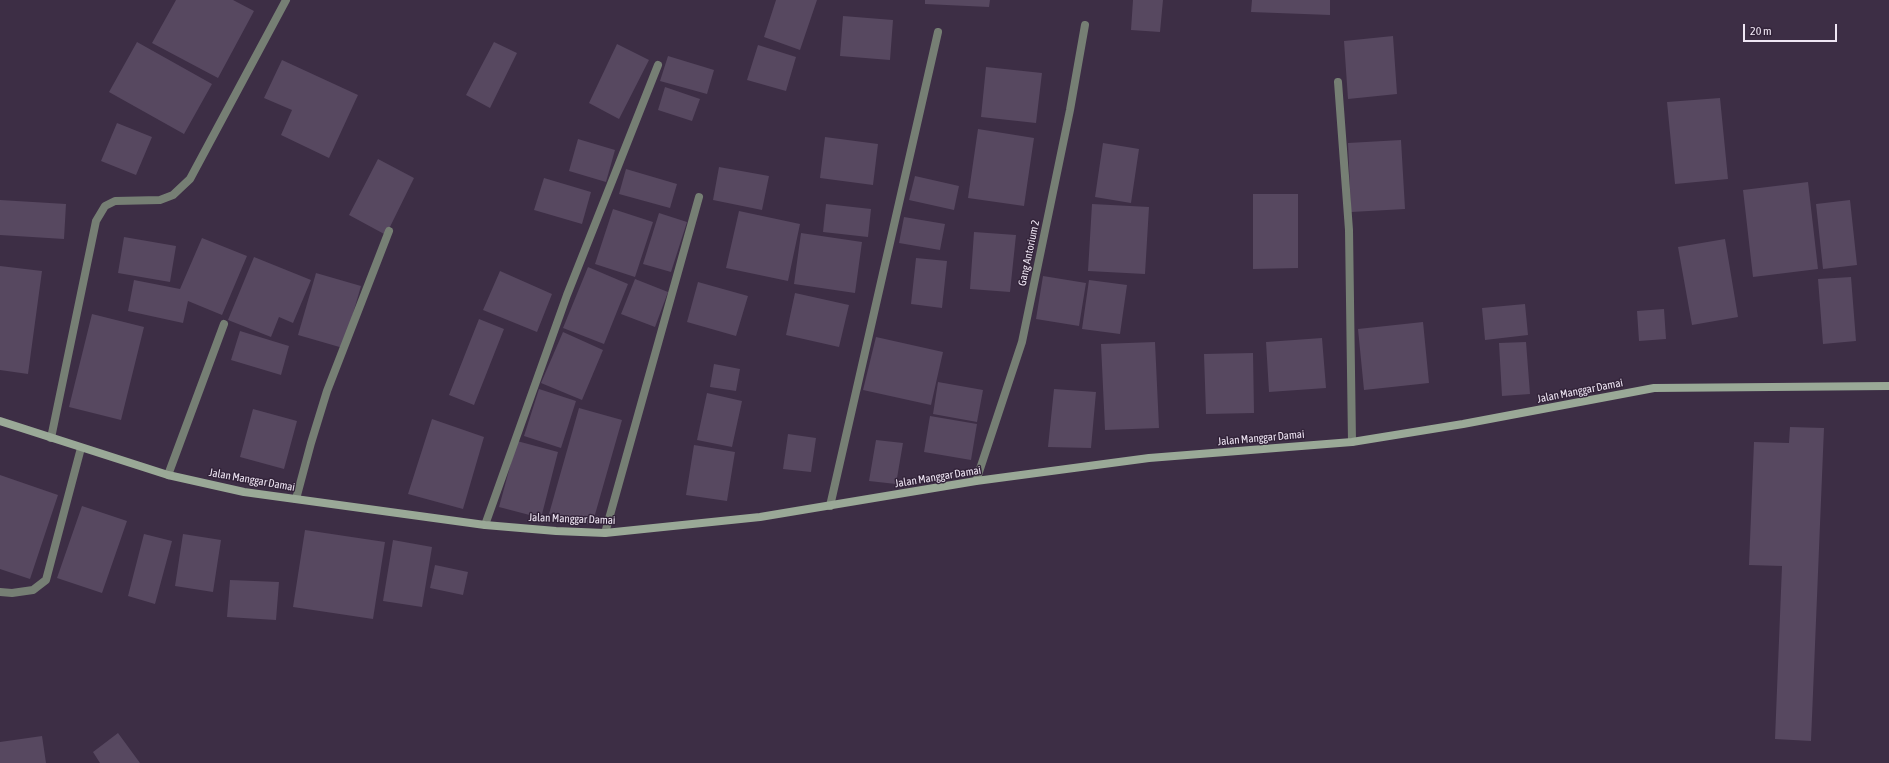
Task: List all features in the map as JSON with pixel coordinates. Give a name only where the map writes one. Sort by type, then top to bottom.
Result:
[{"type":"street","points":[[51,438],[96,221],[105,206],[114,200],[160,200],[173,195],[190,179],[286,0]]},
{"type":"street","name":"Gang Antorium 2","points":[[976,481],[1022,342],[1070,110],[1085,25]]},
{"type":"street","points":[[830,506],[938,32]]},
{"type":"street","points":[[485,525],[567,294],[658,65]]},
{"type":"street","points":[[1338,82],[1349,230],[1352,442]]},
{"type":"street","points":[[605,533],[699,197]]},
{"type":"street","points":[[296,499],[327,391],[389,231]]},
{"type":"street","points":[[168,475],[224,324]]},
{"type":"street","name":"Jalan Manggar Damai","points":[[0,421],[168,475],[244,492],[485,525],[556,531],[605,533],[760,517],[976,481],[1149,458],[1352,442],[1463,424],[1654,388],[1889,386]]},
{"type":"street","points":[[0,592],[12,593],[33,590],[46,580],[81,448]]},
{"type":"building","points":[[176,0],[233,0],[254,11],[218,78],[152,43]]},
{"type":"building","points":[[776,0],[817,0],[800,50],[764,37]]},
{"type":"building","points":[[925,0],[990,0],[989,7],[925,4]]},
{"type":"building","points":[[1133,0],[1163,0],[1160,32],[1131,30]]},
{"type":"building","points":[[1252,0],[1330,0],[1330,15],[1251,12]]},
{"type":"building","points":[[843,16],[893,20],[890,60],[840,56]]},
{"type":"building","points":[[1393,36],[1397,94],[1348,99],[1344,41]]},
{"type":"building","points":[[137,42],[212,84],[184,134],[109,92]]},
{"type":"building","points":[[494,42],[517,53],[490,108],[466,95]]},
{"type":"building","points":[[617,44],[649,60],[619,119],[589,103]]},
{"type":"building","points":[[758,45],[796,57],[786,91],[747,80]]},
{"type":"building","points":[[668,56],[714,70],[707,94],[660,81]]},
{"type":"building","points":[[282,60],[358,95],[329,158],[281,135],[292,110],[264,98]]},
{"type":"building","points":[[986,67],[1042,73],[1036,123],[981,117]]},
{"type":"building","points":[[665,87],[700,99],[692,121],[658,110]]},
{"type":"building","points":[[1720,98],[1728,179],[1675,184],[1667,102]]},
{"type":"building","points":[[117,123],[152,137],[136,175],[101,161]]},
{"type":"building","points":[[978,129],[1034,138],[1024,206],[968,198]]},
{"type":"building","points":[[825,137],[878,144],[873,185],[820,178]]},
{"type":"building","points":[[578,139],[615,150],[606,182],[569,171]]},
{"type":"building","points":[[1401,140],[1405,209],[1351,212],[1348,143]]},
{"type":"building","points":[[1103,143],[1139,149],[1131,203],[1095,197]]},
{"type":"building","points":[[378,159],[414,178],[386,235],[349,215]]},
{"type":"building","points":[[719,167],[769,176],[762,210],[713,200]]},
{"type":"building","points":[[626,169],[677,184],[670,208],[619,194]]},
{"type":"building","points":[[915,176],[959,186],[954,210],[909,200]]},
{"type":"building","points":[[544,178],[591,192],[582,224],[534,210]]},
{"type":"building","points":[[1808,182],[1818,269],[1753,277],[1743,190]]},
{"type":"building","points":[[1253,194],[1298,194],[1298,268],[1253,269]]},
{"type":"building","points":[[0,200],[66,204],[64,239],[0,235]]},
{"type":"building","points":[[1850,200],[1857,265],[1823,269],[1816,204]]},
{"type":"building","points":[[826,204],[871,209],[868,237],[823,232]]},
{"type":"building","points":[[1092,204],[1149,207],[1145,274],[1088,271]]},
{"type":"building","points":[[613,209],[653,222],[635,277],[595,264]]},
{"type":"building","points":[[739,211],[800,224],[788,281],[726,268]]},
{"type":"building","points":[[659,213],[687,222],[671,272],[643,264]]},
{"type":"building","points":[[904,217],[945,224],[940,250],[899,243]]},
{"type":"building","points":[[974,232],[1016,235],[1010,292],[970,289]]},
{"type":"building","points":[[801,233],[862,242],[855,293],[794,284]]},
{"type":"building","points":[[124,237],[176,246],[170,282],[118,273]]},
{"type":"building","points":[[202,238],[247,256],[222,315],[188,301],[183,323],[128,311],[134,280],[180,289]]},
{"type":"building","points":[[1725,239],[1738,317],[1692,325],[1678,247]]},
{"type":"building","points":[[254,257],[311,280],[293,323],[279,317],[271,337],[228,320]]},
{"type":"building","points":[[916,258],[947,261],[942,308],[911,304]]},
{"type":"building","points":[[0,266],[42,271],[28,374],[0,370]]},
{"type":"building","points":[[588,267],[628,284],[604,344],[563,328]]},
{"type":"building","points":[[500,271],[552,294],[537,332],[483,310]]},
{"type":"building","points":[[316,273],[361,286],[343,348],[298,335]]},
{"type":"building","points":[[1043,276],[1086,283],[1079,326],[1036,319]]},
{"type":"building","points":[[1851,277],[1856,341],[1823,344],[1818,279]]},
{"type":"building","points":[[635,279],[668,292],[655,327],[621,314]]},
{"type":"building","points":[[1089,280],[1127,285],[1120,334],[1082,329]]},
{"type":"building","points":[[698,282],[748,296],[736,336],[687,322]]},
{"type":"building","points":[[795,293],[849,305],[839,347],[786,335]]},
{"type":"building","points":[[1525,304],[1528,335],[1485,340],[1482,308]]},
{"type":"building","points":[[1664,309],[1666,339],[1639,341],[1637,311]]},
{"type":"building","points":[[92,314],[144,327],[121,420],[69,407]]},
{"type":"building","points":[[479,319],[504,329],[474,405],[449,395]]},
{"type":"building","points":[[1423,322],[1429,383],[1364,390],[1358,329]]},
{"type":"building","points":[[240,331],[289,346],[281,375],[231,360]]},
{"type":"building","points":[[563,332],[603,350],[582,400],[541,383]]},
{"type":"building","points":[[876,337],[943,352],[931,405],[863,390]]},
{"type":"building","points":[[1322,338],[1326,388],[1269,392],[1266,342]]},
{"type":"building","points":[[1155,342],[1159,428],[1105,430],[1101,344]]},
{"type":"building","points":[[1526,342],[1530,394],[1502,396],[1499,343]]},
{"type":"building","points":[[1253,353],[1254,413],[1206,414],[1204,354]]},
{"type":"building","points":[[714,364],[740,369],[736,391],[710,387]]},
{"type":"building","points":[[938,382],[983,390],[977,422],[933,414]]},
{"type":"building","points":[[539,389],[576,401],[561,448],[524,436]]},
{"type":"building","points":[[1054,389],[1096,392],[1091,448],[1048,447]]},
{"type":"building","points":[[707,393],[742,401],[732,447],[697,440]]},
{"type":"building","points":[[579,408],[622,420],[592,525],[549,514]]},
{"type":"building","points":[[253,409],[297,421],[284,469],[240,457]]},
{"type":"building","points":[[930,416],[977,424],[971,460],[924,452]]},
{"type":"building","points":[[432,419],[484,437],[463,509],[408,494]]},
{"type":"building","points":[[1790,427],[1824,428],[1811,741],[1775,739],[1782,566],[1749,565],[1754,442],[1789,443]]},
{"type":"building","points":[[788,434],[816,438],[811,472],[783,469]]},
{"type":"building","points":[[876,440],[903,443],[896,484],[869,481]]},
{"type":"building","points":[[517,441],[558,452],[541,518],[499,507]]},
{"type":"building","points":[[694,445],[735,452],[727,501],[686,495]]},
{"type":"building","points":[[0,475],[58,495],[30,579],[0,569]]},
{"type":"building","points":[[82,506],[127,521],[102,593],[57,578]]},
{"type":"building","points":[[305,530],[385,542],[373,619],[293,607]]},
{"type":"building","points":[[144,534],[172,541],[155,604],[128,596]]},
{"type":"building","points":[[183,534],[221,540],[213,592],[175,586]]},
{"type":"building","points":[[393,540],[432,547],[422,607],[383,601]]},
{"type":"building","points":[[435,565],[468,572],[463,595],[430,588]]},
{"type":"building","points":[[230,580],[279,582],[276,620],[227,617]]},
{"type":"building","points":[[118,733],[140,763],[100,763],[93,752]]},
{"type":"building","points":[[42,736],[46,763],[0,763],[0,742]]}]
